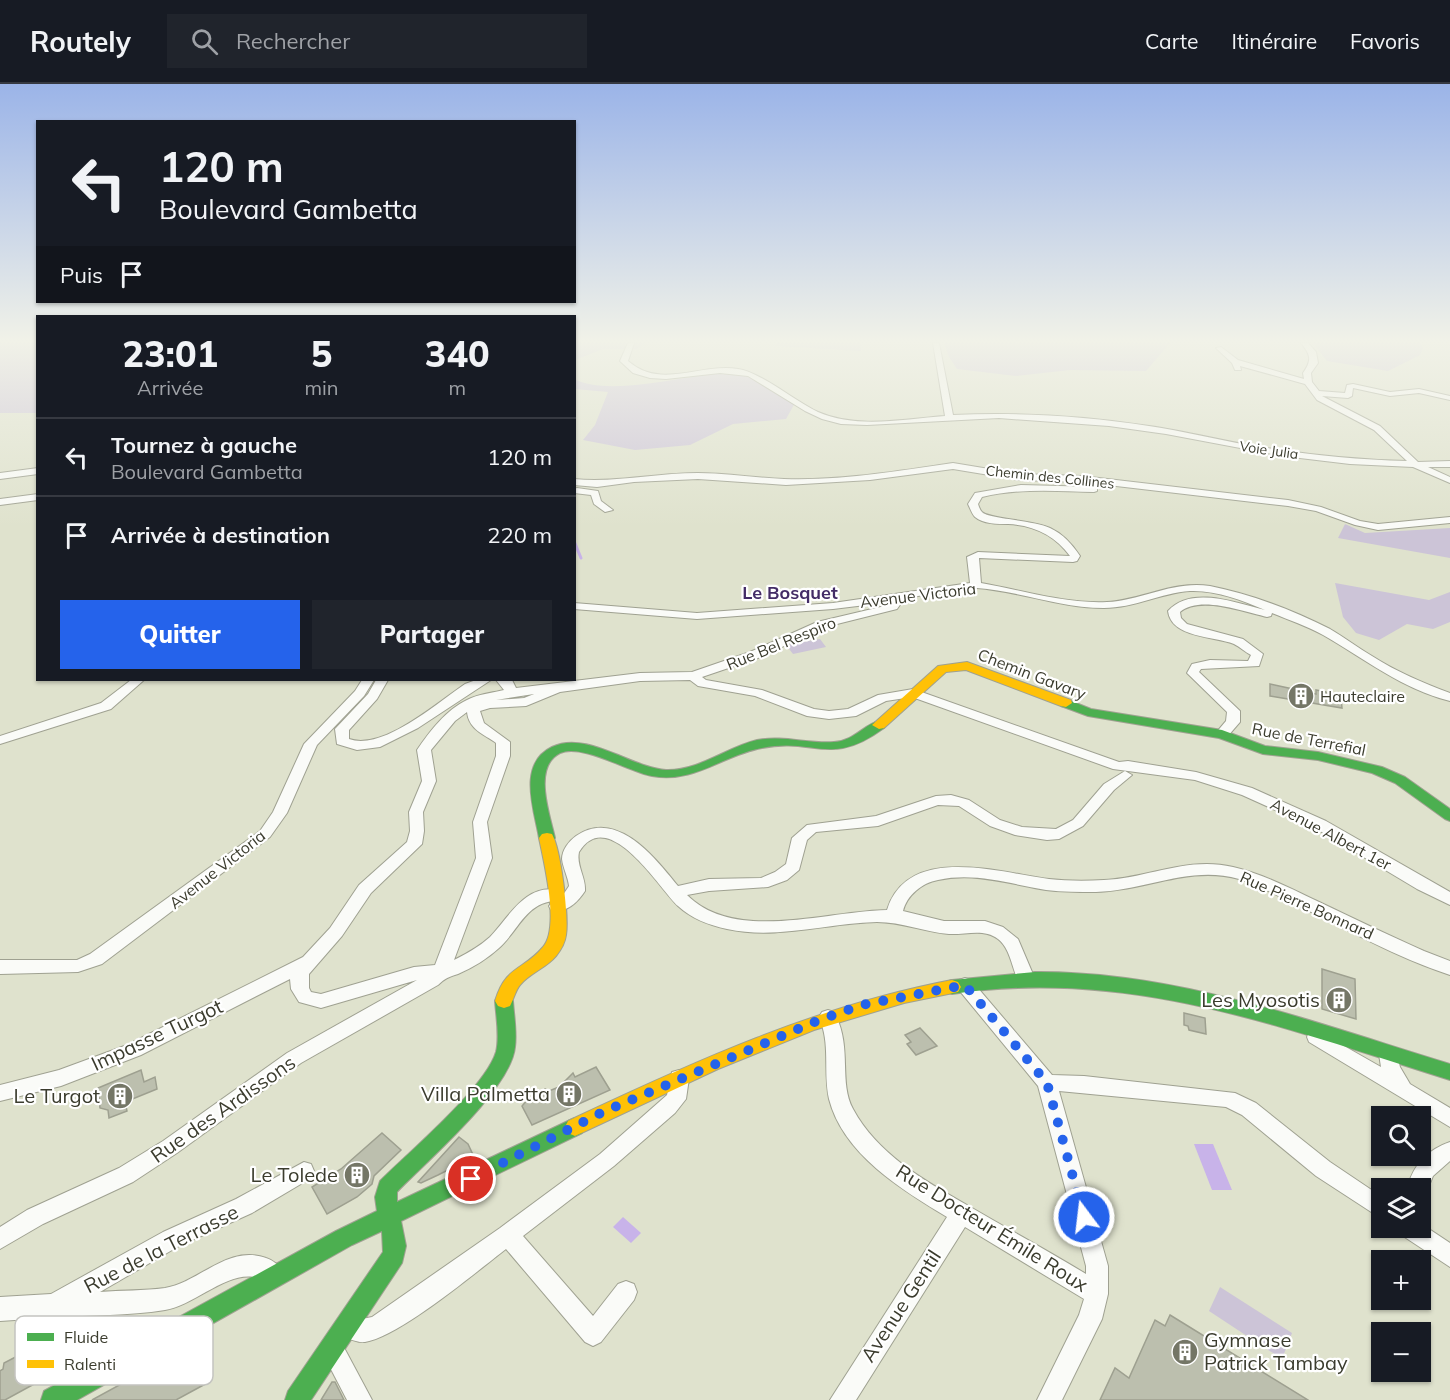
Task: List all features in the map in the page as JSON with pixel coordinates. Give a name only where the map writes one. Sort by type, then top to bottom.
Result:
[{"type":"street","name":"Voie Julia","points":[[803,404],[831,420],[865,423],[1006,416],[1123,426],[1187,435],[1221,444],[1326,458],[1416,465],[1450,464]]},
{"type":"street","points":[[947,404],[950,419]]},
{"type":"street","points":[[1332,404],[1377,428],[1416,465],[1450,480]]},
{"type":"street","name":"Chemin des Collines","points":[[576,482],[597,484],[634,479],[698,476],[775,482],[801,481],[870,477],[953,466],[1019,477],[1082,479],[1307,506],[1378,527],[1450,520]]},
{"type":"street","points":[[0,476],[36,471]]},
{"type":"street","points":[[976,585],[972,557],[978,555],[1038,556],[1065,560],[1075,556],[1061,538],[1038,525],[992,520],[978,514],[974,504],[978,495],[995,490],[1041,487],[1159,490]]},
{"type":"street","points":[[576,490],[595,493],[597,502],[608,510]]},
{"type":"street","points":[[0,502],[36,497]]},
{"type":"street","name":"Avenue Victoria","points":[[576,606],[697,616],[833,606],[976,585],[1078,604],[1098,605],[1130,602],[1188,588],[1207,589],[1240,596],[1302,621],[1326,632],[1397,675],[1450,697]]},
{"type":"street","name":"Rue Bel Respiro","points":[[693,676],[754,655],[821,624],[893,607],[896,602],[892,597]]},
{"type":"street","points":[[1222,734],[1233,722],[1234,711],[1193,673],[1196,667],[1206,664],[1255,663],[1257,654],[1239,642],[1183,626],[1175,619],[1174,611],[1177,606],[1186,602],[1204,602],[1302,621]]},
{"type":"street","name":"Chemin Gavary","points":[[556,901],[536,782],[537,771],[551,753],[565,748],[580,747],[654,774],[672,774],[756,745],[772,742],[842,749],[855,745],[942,669],[952,666],[967,666],[1088,712],[1222,734]]},
{"type":"street","points":[[914,693],[883,698],[851,713],[821,715],[774,696],[702,683],[693,676],[640,677],[557,685],[507,686],[472,702],[450,718],[433,736],[424,750],[429,781],[417,812],[414,844],[365,889],[336,932],[308,962],[299,978],[300,989],[305,997],[321,1002],[414,974],[452,969],[480,954],[504,934],[530,901],[543,896],[567,902],[577,891],[578,879],[569,857],[571,850],[585,837],[604,832],[630,844],[656,867],[674,892],[696,912],[719,921],[768,928],[861,917],[894,916],[952,928],[982,927],[995,930],[1010,941],[1026,979]]},
{"type":"street","points":[[0,740],[106,706],[137,681]]},
{"type":"street","name":"Avenue Victoria","points":[[0,967],[78,966],[96,959],[244,852],[274,823],[310,744],[360,693],[367,681]]},
{"type":"street","points":[[381,681],[373,696],[342,729],[342,741],[348,745],[365,747],[382,742],[467,688],[483,681]]},
{"type":"street","points":[[441,971],[484,858],[480,822],[503,756],[503,742],[481,730],[476,723],[473,709],[489,704],[526,702],[557,685]]},
{"type":"street","name":"Avenue Albert 1er","points":[[914,693],[1126,770],[1176,773],[1272,801],[1341,835],[1450,899]]},
{"type":"street","name":"Rue de Terrefial","points":[[1222,734],[1263,750],[1318,756],[1377,770],[1400,780],[1450,816]]},
{"type":"street","points":[[674,892],[710,885],[762,883],[781,876],[793,866],[800,838],[812,828],[863,825],[936,801],[951,800],[964,803],[995,823],[1020,832],[1047,836],[1059,834],[1078,823],[1109,786],[1126,770]]},
{"type":"street","name":"Rue Pierre Bonnard","points":[[894,916],[895,907],[904,892],[933,876],[950,872],[983,872],[1035,882],[1087,886],[1113,885],[1195,868],[1216,869],[1237,872],[1257,879],[1418,956],[1450,968]]},
{"type":"street","points":[[297,1400],[394,1254],[397,1234],[385,1208],[384,1198],[387,1188],[468,1106],[496,1073],[505,1057],[507,1043],[505,993],[516,974],[550,951],[557,941],[560,930],[556,901]]},
{"type":"street","name":"Impasse Turgot","points":[[0,1093],[61,1078],[134,1050],[308,962]]},
{"type":"street","name":"Rue des Ardissons","points":[[3,1237],[35,1217],[126,1174],[170,1148],[294,1058],[432,980],[441,971]]},
{"type":"street","points":[[203,1316],[389,1214],[445,1192],[594,1117],[679,1078],[828,1017],[891,999],[965,985],[1026,979],[1084,981],[1151,989],[1219,1003],[1450,1072]]},
{"type":"street","name":"Rue Docteur Émile Roux","points":[[965,985],[1047,1083],[1097,1266],[1097,1294]]},
{"type":"street","name":"Rue Docteur Émile Roux","points":[[828,1017],[835,1027],[837,1040],[836,1089],[843,1111],[859,1134],[902,1175],[1097,1294]]},
{"type":"street","points":[[1302,1028],[1450,1118]]},
{"type":"street","points":[[1388,1054],[1390,1068],[1403,1089]]},
{"type":"street","points":[[347,1326],[362,1331],[376,1328],[412,1305],[508,1235],[607,1160],[668,1107],[676,1099],[679,1078]]},
{"type":"street","points":[[1047,1083],[1084,1084],[1228,1099],[1249,1108],[1323,1169],[1371,1202]]},
{"type":"street","points":[[1420,1178],[1422,1172],[1436,1158],[1450,1151]]},
{"type":"street","name":"Rue de la Terrasse","points":[[49,1308],[171,1239],[244,1206],[304,1171]]},
{"type":"street","name":"Avenue Gentil","points":[[842,1400],[962,1213]]},
{"type":"street","points":[[508,1235],[593,1334],[626,1292]]},
{"type":"street","points":[[1424,1238],[1450,1256]]},
{"type":"street","points":[[0,1309],[49,1308],[176,1298],[244,1264],[284,1271]]},
{"type":"street","points":[[1049,1400],[1090,1319],[1097,1294]]},
{"type":"street","points":[[332,1348],[360,1400]]},
{"type":"street","points":[[53,1400],[80,1385]]},
{"type":"shaded area","points":[[0,404],[36,404],[36,413],[0,413]]},
{"type":"shaded area","points":[[603,404],[794,404],[786,419],[733,424],[690,445],[635,450],[583,440],[595,425]]},
{"type":"shaded area","points":[[1345,524],[1365,533],[1450,528],[1450,558],[1338,538]]},
{"type":"shaded area","points":[[1335,583],[1429,600],[1450,592],[1450,622],[1433,629],[1407,624],[1379,640],[1356,633],[1343,617]]},
{"type":"shaded area","points":[[820,639],[826,647],[793,654],[786,645]]},
{"type":"shaded area","points":[[1194,1144],[1213,1144],[1232,1190],[1212,1190]]},
{"type":"shaded area","points":[[623,1217],[641,1233],[631,1243],[613,1227]]},
{"type":"shaded area","points":[[1220,1287],[1292,1333],[1282,1359],[1209,1311]]},
{"type":"building","name":"Hauteclaire","points":[[1270,684],[1316,694],[1316,690],[1341,697],[1342,708],[1270,696]]},
{"type":"building","name":"Les Myosotis","points":[[1322,969],[1355,979],[1356,1019],[1322,1009]]},
{"type":"building","points":[[1184,1013],[1205,1018],[1206,1034],[1189,1030],[1188,1026],[1184,1025]]},
{"type":"building","points":[[920,1028],[937,1046],[916,1055],[907,1044],[911,1042],[905,1035]]},
{"type":"building","name":"Villa Palmetta","points":[[596,1067],[610,1090],[532,1125],[522,1106],[529,1098],[534,1101],[545,1089],[549,1091],[559,1087],[573,1073],[575,1077]]},
{"type":"building","name":"Le Turgot","points":[[141,1070],[144,1082],[155,1077],[157,1089],[125,1102],[127,1111],[109,1118],[108,1110],[100,1108],[98,1088]]},
{"type":"building","name":"Le Tolede","points":[[382,1133],[401,1150],[374,1176],[372,1184],[357,1197],[327,1214],[312,1187],[341,1169]]},
{"type":"building","points":[[459,1137],[468,1144],[474,1157],[421,1183],[418,1182]]},
{"type":"building","name":"Gymnase Patrick Tambay","points":[[1170,1315],[1308,1400],[1100,1400],[1115,1368],[1129,1378],[1155,1320],[1165,1326]]},
{"type":"building","points":[[15,1357],[15,1385],[32,1385],[5,1400],[0,1400],[0,1371],[4,1363]]},
{"type":"building","points":[[332,1382],[335,1382],[344,1400],[321,1400]]},
{"type":"building","points":[[119,1385],[204,1385],[176,1400],[92,1400]]},
{"type":"waterway","points":[[576,546],[581,558]]},
{"type":"traffic: fast","points":[[1066,703],[1088,712],[1222,734],[1263,750],[1318,756],[1377,770],[1400,780],[1450,816]]},
{"type":"traffic: fast","points":[[547,838],[536,782],[544,760],[556,750],[573,747],[592,751],[651,772],[667,774],[691,770],[758,744],[776,741],[820,746],[847,744],[879,725]]},
{"type":"traffic: fast","points":[[952,987],[999,981],[1047,979],[1149,988],[1251,1011],[1450,1072]]},
{"type":"traffic: fast","points":[[297,1400],[394,1255],[395,1246],[387,1205],[387,1188],[474,1101],[500,1067],[506,1048],[504,1001]]},
{"type":"traffic: fast","points":[[204,1316],[344,1238],[575,1127]]},
{"type":"traffic: fast","points":[[53,1400],[80,1385]]},
{"type":"traffic: slow","points":[[879,725],[942,669],[967,666],[1066,703]]},
{"type":"traffic: slow","points":[[504,1001],[513,981],[549,952],[558,935],[558,908],[547,838]]},
{"type":"traffic: slow","points":[[575,1127],[712,1064],[807,1025],[904,996],[952,987]]},
{"type":"place","name":"Hauteclaire","points":[[1301,696]]},
{"type":"place","name":"Les Myosotis","points":[[1339,1000]]},
{"type":"place","name":"Villa Palmetta","points":[[569,1094]]},
{"type":"place","name":"Le Turgot","points":[[120,1096]]},
{"type":"place","name":"Le Tolede","points":[[357,1175]]},
{"type":"place","name":"Gymnase Patrick Tambay","points":[[1185,1352]]},
{"type":"district","name":"Le Bosquet","points":[[790,593]]},
{"type":"route","points":[[471,1179],[603,1112],[817,1021],[862,1005],[965,985],[1047,1083],[1084,1217]]}]
